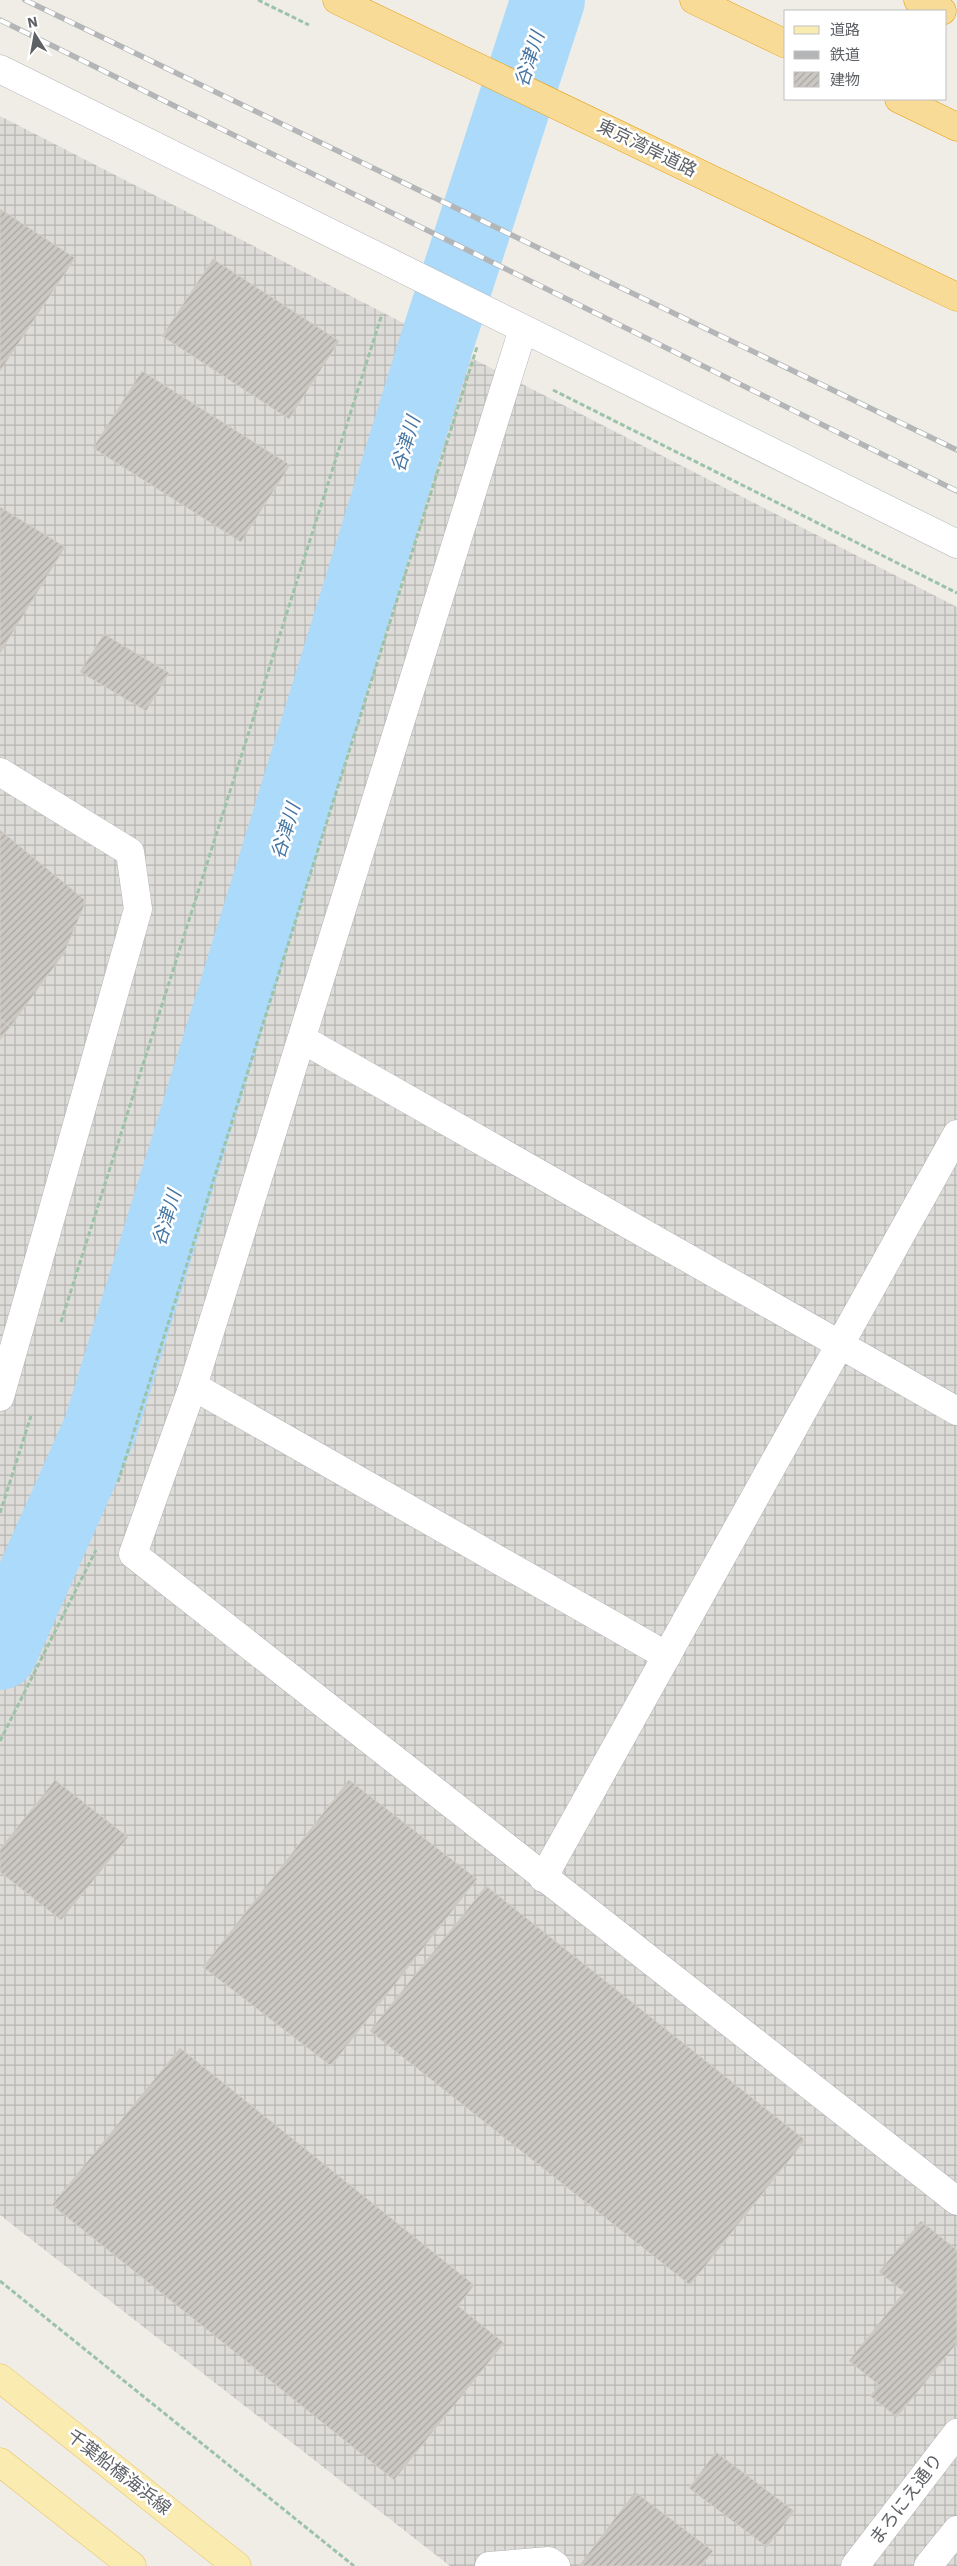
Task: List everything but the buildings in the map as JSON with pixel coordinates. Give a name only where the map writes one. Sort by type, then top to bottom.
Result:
[{"type":"highway","name":"東京湾岸道路","points":[[337,0],[957,297]]},
{"type":"highway","points":[[694,0],[784,43]]},
{"type":"highway","points":[[918,0],[940,10]]},
{"type":"highway","points":[[901,100],[957,127]]},
{"type":"main road","name":"千葉船橋海浜線","points":[[0,2378],[238,2566]]},
{"type":"main road","points":[[0,2462],[132,2566]]},
{"type":"street","points":[[0,69],[957,544]]},
{"type":"street","points":[[522,329],[194,1386],[133,1554],[543,1878],[957,2201]]},
{"type":"street","points":[[0,772],[130,852],[138,909],[0,1397]]},
{"type":"street","points":[[302,1039],[957,1411]]},
{"type":"street","points":[[543,1878],[957,1134]]},
{"type":"street","points":[[194,1386],[667,1656]]},
{"type":"street","name":"まろにえ通り","points":[[855,2566],[957,2433]]},
{"type":"street","points":[[928,2566],[957,2530]]},
{"type":"street","points":[[489,2566],[549,2560],[556,2566]]},
{"type":"path","points":[[58,1332],[382,314]]},
{"type":"path","points":[[118,1484],[477,347]]},
{"type":"path","points":[[553,390],[957,592]]},
{"type":"path","points":[[0,1514],[34,1408]]},
{"type":"path","points":[[0,1741],[100,1540]]},
{"type":"path","points":[[0,2281],[354,2566]]},
{"type":"shaded area","points":[[0,116],[957,607],[957,2566],[450,2566],[0,2215]]},
{"type":"waterway","name":"谷津川","points":[[0,1653],[100,1429],[436,345],[548,0]]},
{"type":"railway","points":[[25,0],[957,450]]},
{"type":"railway","points":[[0,20],[957,491]]}]
